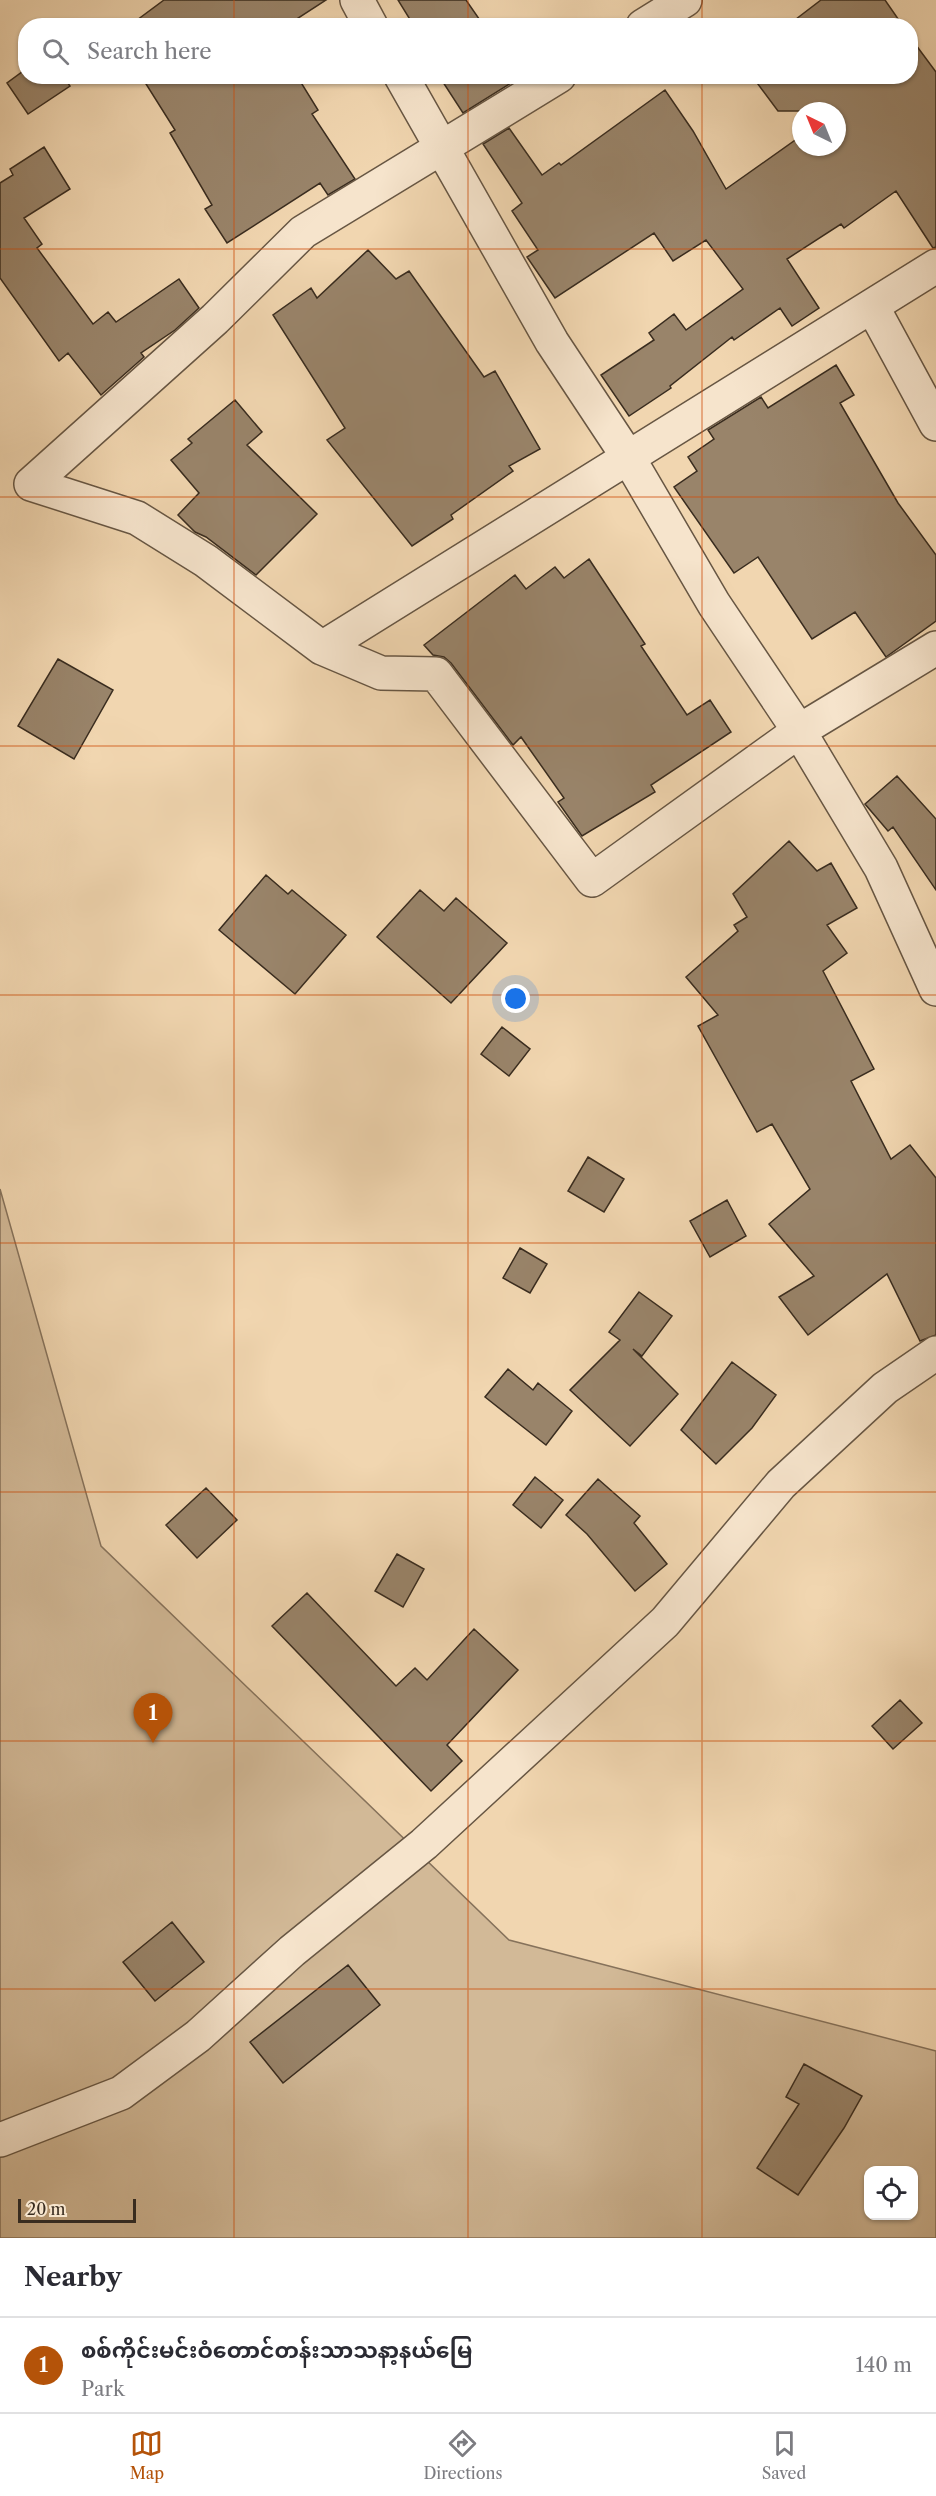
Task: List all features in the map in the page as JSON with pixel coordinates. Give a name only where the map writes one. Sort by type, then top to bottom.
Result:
[{"type":"street","points":[[357,0],[367,18]]},
{"type":"street","points":[[656,18],[685,0]]},
{"type":"street","points":[[406,84],[552,342],[628,457],[714,604],[799,731],[881,868],[936,989]]},
{"type":"street","points":[[546,84],[303,232],[215,319],[31,484],[137,518],[206,561],[322,648],[381,673],[436,674],[592,880],[799,731],[936,648]]},
{"type":"street","points":[[322,648],[936,266]]},
{"type":"street","points":[[872,306],[936,424]]},
{"type":"street","points":[[0,2140],[121,2093],[198,2036],[292,1951],[424,1844],[665,1622],[780,1484],[885,1388],[936,1353]]},
{"type":"shaded area","points":[[0,1189],[101,1546],[509,1940],[936,2051],[936,2238],[0,2238]]},
{"type":"building","points":[[164,0],[326,0],[298,18],[140,18]]},
{"type":"building","points":[[398,0],[466,0],[478,18],[409,18]]},
{"type":"building","points":[[821,0],[885,0],[897,18],[797,18]]},
{"type":"building","points":[[918,48],[936,72],[936,247],[933,248],[896,191],[844,228],[841,224],[787,259],[819,308],[792,326],[780,308],[734,340],[732,337],[670,386],[671,388],[629,416],[601,375],[654,340],[649,333],[674,314],[686,330],[743,289],[706,240],[673,261],[654,233],[555,298],[527,257],[538,250],[512,211],[522,203],[483,144],[509,128],[542,175],[559,163],[561,165],[665,90],[693,131],[726,189],[792,142],[792,156],[846,156],[846,102],[792,102],[792,111],[778,111],[758,84],[918,84]]},
{"type":"building","points":[[18,75],[18,84],[69,84],[70,86],[28,114],[7,83]]},
{"type":"building","points":[[146,84],[302,84],[318,110],[312,114],[355,179],[328,195],[320,183],[227,243],[205,209],[212,205],[170,133],[175,130]]},
{"type":"building","points":[[444,84],[509,84],[463,113]]},
{"type":"building","points":[[44,147],[70,189],[24,218],[42,244],[37,248],[93,324],[108,312],[116,322],[179,279],[199,308],[175,330],[141,353],[144,357],[101,395],[68,353],[59,361],[0,278],[0,183],[13,175],[10,169]]},
{"type":"building","points":[[368,250],[396,279],[409,271],[484,377],[495,371],[540,449],[509,466],[513,471],[451,515],[453,519],[412,546],[327,440],[345,428],[273,315],[311,288],[317,298]]},
{"type":"building","points":[[836,365],[854,395],[840,403],[898,503],[936,555],[936,621],[886,657],[855,612],[812,639],[758,557],[734,573],[674,487],[697,471],[688,457],[714,439],[708,430],[761,397],[768,408]]},
{"type":"building","points":[[235,400],[262,432],[247,445],[317,514],[256,575],[206,537],[195,532],[178,515],[199,493],[171,460],[192,443],[188,439]]},
{"type":"building","points":[[589,559],[645,644],[641,646],[687,715],[710,700],[731,732],[651,785],[655,792],[582,836],[558,802],[564,798],[521,737],[513,745],[451,663],[444,657],[433,655],[424,645],[515,575],[526,589],[555,567],[564,578]]},
{"type":"building","points":[[58,659],[113,690],[74,759],[18,726]]},
{"type":"building","points":[[897,776],[936,819],[936,890],[893,827],[888,831],[865,804]]},
{"type":"building","points":[[789,841],[817,871],[831,863],[857,908],[827,925],[847,953],[823,971],[874,1069],[851,1081],[891,1159],[910,1145],[936,1178],[936,1335],[920,1341],[887,1274],[808,1335],[779,1297],[814,1276],[769,1224],[810,1189],[772,1124],[757,1132],[698,1026],[718,1015],[686,977],[738,931],[734,925],[747,917],[733,894]]},
{"type":"building","points":[[266,875],[288,894],[292,890],[346,935],[295,994],[219,930]]},
{"type":"building","points":[[420,890],[444,911],[456,898],[507,943],[451,1003],[377,937]]},
{"type":"building","points":[[502,1027],[530,1049],[509,1076],[481,1054]]},
{"type":"building","points":[[588,1157],[624,1179],[604,1212],[568,1191]]},
{"type":"building","points":[[727,1200],[746,1236],[710,1257],[690,1221]]},
{"type":"building","points":[[520,1248],[547,1264],[530,1293],[503,1278]]},
{"type":"building","points":[[639,1292],[672,1316],[642,1356],[633,1349],[678,1394],[630,1446],[570,1390],[620,1340],[609,1332]]},
{"type":"building","points":[[732,1362],[776,1395],[752,1428],[716,1464],[681,1430]]},
{"type":"building","points":[[508,1369],[533,1390],[538,1383],[572,1411],[546,1445],[485,1397]]},
{"type":"building","points":[[535,1477],[563,1500],[541,1528],[513,1505]]},
{"type":"building","points":[[598,1479],[640,1516],[634,1523],[667,1564],[635,1591],[587,1534],[566,1515]]},
{"type":"building","points":[[206,1488],[237,1520],[197,1558],[166,1525]]},
{"type":"building","points":[[397,1554],[424,1569],[403,1607],[375,1591]]},
{"type":"building","points":[[307,1593],[396,1686],[415,1668],[427,1680],[474,1629],[518,1670],[447,1745],[462,1761],[431,1791],[272,1626]]},
{"type":"building","points":[[900,1700],[922,1723],[893,1749],[872,1726]]},
{"type":"building","points":[[172,1922],[204,1962],[155,2001],[123,1962]]},
{"type":"building","points":[[348,1965],[380,2005],[283,2083],[250,2042]]},
{"type":"building","points":[[804,2064],[862,2096],[844,2128],[798,2195],[757,2168],[799,2104],[786,2097]]},
{"type":"place","name":"စစ်ကိုင်းမင်းဝံတောင်တန်းသာသနာ့နယ်မြေ","points":[[153,1743]]}]
